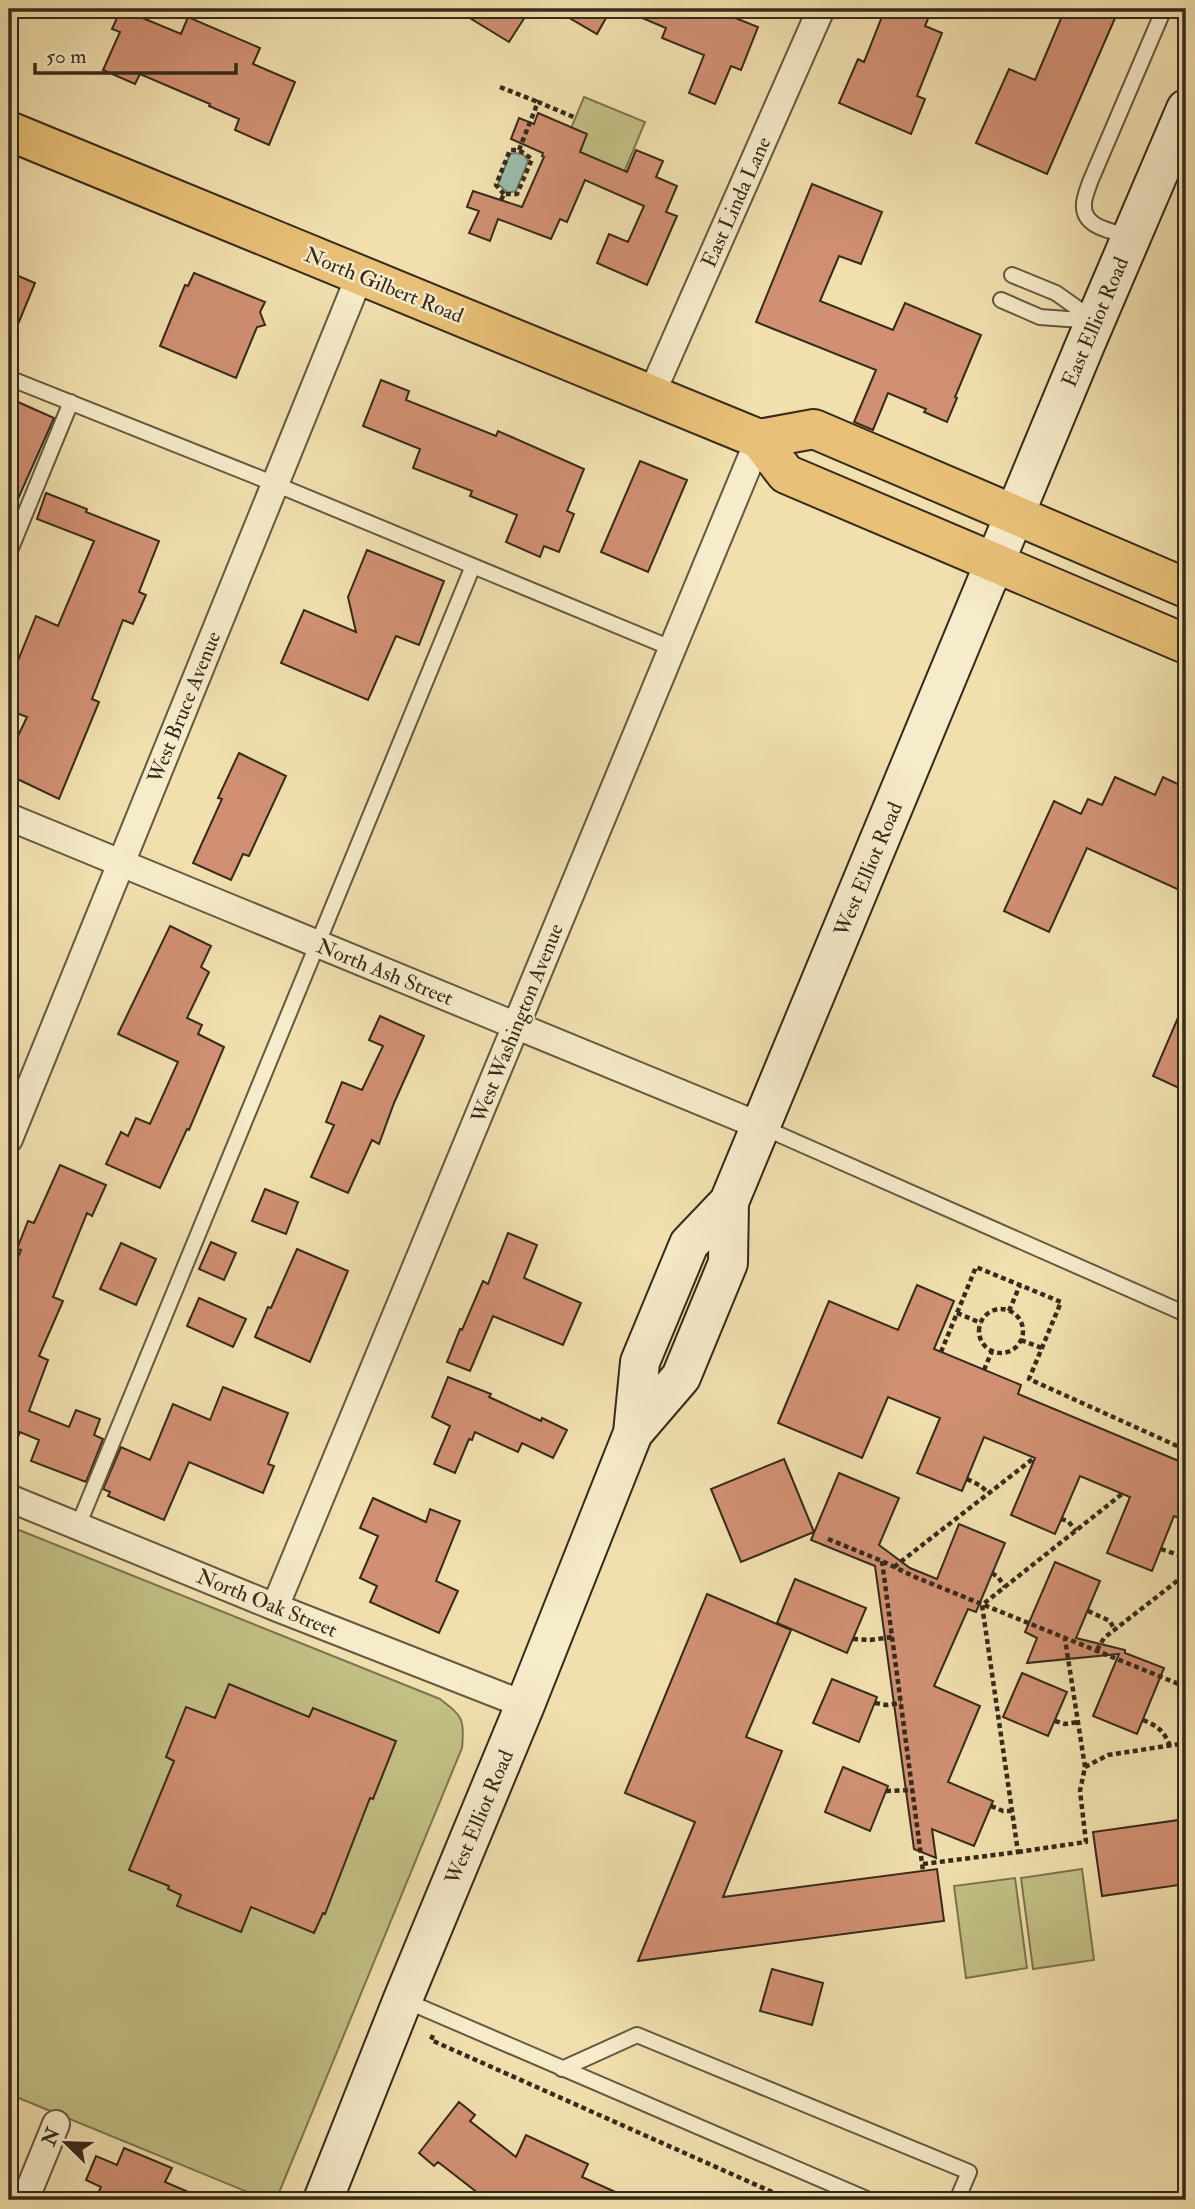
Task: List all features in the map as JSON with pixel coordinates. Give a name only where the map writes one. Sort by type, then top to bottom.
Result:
[{"type":"main road","name":"East Elliot Road","points":[[1005,537],[1186,109]]},
{"type":"main road","name":"North Gilbert Road","points":[[9,131],[759,439]]},
{"type":"main road","points":[[1186,588],[1005,537],[786,474],[759,439],[814,429],[1005,537],[1186,644]]},
{"type":"main road","name":"West Elliot Road","points":[[331,2198],[403,1999],[525,1705],[633,1433],[681,1377],[728,1264],[729,1202],[1005,537]]},
{"type":"street","name":"East Linda Lane","points":[[651,395],[821,9]]},
{"type":"street","name":"West Bruce Avenue","points":[[9,1139],[359,275]]},
{"type":"street","name":"West Washington Avenue","points":[[275,1607],[759,439]]},
{"type":"street","name":"North Ash Street","points":[[9,817],[760,1126]]},
{"type":"street","name":"North Oak Street","points":[[9,1499],[525,1705]]},
{"type":"street","points":[[25,2200],[56,2124]]},
{"type":"lane","points":[[1131,237],[1091,224],[1084,204],[1090,182],[1164,9]]},
{"type":"lane","points":[[1012,275],[1056,293],[1095,321]]},
{"type":"lane","points":[[1001,300],[1040,317],[1095,321]]},
{"type":"lane","points":[[9,378],[275,484],[671,648]]},
{"type":"lane","points":[[9,553],[71,402]]},
{"type":"lane","points":[[78,1526],[473,566]]},
{"type":"lane","points":[[760,1126],[1186,1314]]},
{"type":"lane","points":[[403,1999],[869,2200]]},
{"type":"lane","points":[[562,2068],[637,2035],[969,2172],[957,2200]]},
{"type":"path","points":[[500,86],[576,118]]},
{"type":"path","points":[[519,150],[538,102]]},
{"type":"path","points":[[510,150],[519,150],[532,159],[517,194],[504,194],[496,185],[510,150]]},
{"type":"path","points":[[501,200],[504,194]]},
{"type":"path","points":[[941,1352],[976,1266],[1060,1302],[1029,1380],[1186,1450]]},
{"type":"path","points":[[1009,1311],[1020,1285]]},
{"type":"path","points":[[995,1310],[1009,1311],[1020,1321],[1023,1330],[1021,1340],[1012,1351],[992,1351],[984,1346],[980,1339],[981,1323],[995,1310]]},
{"type":"path","points":[[957,1313],[981,1323]]},
{"type":"path","points":[[1021,1340],[1042,1348]]},
{"type":"path","points":[[985,1370],[992,1351]]},
{"type":"path","points":[[894,1566],[1034,1458]]},
{"type":"path","points":[[967,1479],[988,1493]]},
{"type":"path","points":[[982,1605],[1122,1494]]},
{"type":"path","points":[[1061,1519],[1068,1521],[1076,1531]]},
{"type":"path","points":[[828,1539],[982,1605],[1186,1687]]},
{"type":"path","points":[[1161,1549],[1178,1555],[1186,1565]]},
{"type":"path","points":[[882,1561],[923,1868],[1086,1842],[1080,1791],[1086,1767],[1065,1639]]},
{"type":"path","points":[[992,1573],[1005,1587]]},
{"type":"path","points":[[1097,1650],[1104,1638],[1114,1629],[1186,1574]]},
{"type":"path","points":[[982,1605],[1018,1853]]},
{"type":"path","points":[[1088,1611],[1110,1621],[1114,1629]]},
{"type":"path","points":[[853,1639],[892,1637]]},
{"type":"path","points":[[875,1703],[901,1703]]},
{"type":"path","points":[[1143,1720],[1159,1727],[1166,1734],[1170,1746]]},
{"type":"path","points":[[1055,1721],[1065,1724],[1078,1722]]},
{"type":"path","points":[[1086,1767],[1108,1755],[1186,1743]]},
{"type":"path","points":[[886,1791],[913,1790]]},
{"type":"path","points":[[991,1806],[1012,1811]]},
{"type":"path","points":[[441,2016],[431,2040],[790,2200]]},
{"type":"shaded area","points":[[584,97],[645,122],[618,187],[557,162]]},
{"type":"shaded area","points":[[510,154],[524,155],[528,161],[516,191],[508,193],[498,184]]},
{"type":"shaded area","points":[[9,1526],[440,1699],[457,1714],[462,1724],[462,1748],[276,2200],[267,2200],[9,2094]]},
{"type":"shaded area","points":[[1082,1869],[1094,1960],[1033,1969],[1021,1878]]},
{"type":"shaded area","points":[[1015,1878],[1027,1968],[966,1978],[954,1886]]},
{"type":"building","points":[[121,9],[181,34],[188,17],[260,48],[253,64],[295,82],[269,145],[235,130],[239,119],[209,106],[210,104],[140,74],[135,84],[103,70],[120,32],[112,29]]},
{"type":"building","points":[[455,9],[530,9],[509,42]]},
{"type":"building","points":[[554,9],[611,9],[597,34]]},
{"type":"building","points":[[621,9],[713,9],[758,27],[741,70],[731,66],[715,104],[689,93],[704,55],[662,38],[666,28]]},
{"type":"building","points":[[885,9],[932,9],[925,26],[942,33],[917,96],[925,99],[911,134],[839,103],[858,59],[864,62]]},
{"type":"building","points":[[1065,9],[1119,9],[1047,174],[976,143],[1009,69],[1035,80]]},
{"type":"building","points":[[538,113],[587,134],[580,152],[627,172],[636,150],[663,161],[656,177],[677,186],[666,212],[677,216],[647,285],[597,263],[609,234],[628,242],[644,206],[585,180],[567,222],[560,219],[551,239],[498,219],[490,241],[469,233],[479,211],[467,207],[473,191],[522,207],[544,157],[543,153],[511,139],[519,118],[534,124]]},
{"type":"building","points":[[812,184],[882,212],[861,264],[839,256],[820,301],[893,330],[905,303],[981,335],[947,422],[924,412],[926,409],[888,393],[873,430],[854,422],[876,370],[756,322]]},
{"type":"building","points":[[9,272],[35,283],[9,346]]},
{"type":"building","points":[[194,273],[265,302],[260,312],[265,325],[257,327],[236,378],[160,346],[185,285],[188,286]]},
{"type":"building","points":[[381,380],[409,391],[406,400],[496,436],[498,431],[584,469],[567,511],[574,514],[559,552],[544,546],[540,557],[506,542],[517,515],[470,496],[472,491],[413,468],[420,449],[363,426]]},
{"type":"building","points":[[9,398],[54,418],[9,519]]},
{"type":"building","points":[[640,461],[687,480],[648,572],[601,552]]},
{"type":"building","points":[[46,493],[159,541],[139,592],[146,595],[133,624],[123,620],[92,699],[99,702],[59,799],[9,775],[9,755],[27,717],[9,710],[9,666],[15,668],[36,616],[58,626],[94,541],[37,519]]},
{"type":"building","points":[[367,550],[444,581],[419,645],[396,636],[368,700],[281,663],[304,610],[356,632],[348,597]]},
{"type":"building","points":[[239,753],[286,776],[249,856],[243,854],[231,880],[193,863]]},
{"type":"building","points":[[1115,777],[1155,795],[1163,777],[1186,788],[1186,893],[1087,848],[1049,932],[1004,911],[1054,801],[1081,814],[1088,799],[1102,805]]},
{"type":"building","points":[[170,926],[211,946],[201,967],[209,972],[187,1018],[202,1025],[198,1034],[224,1047],[189,1130],[187,1129],[160,1188],[106,1164],[121,1132],[128,1136],[136,1118],[150,1124],[178,1062],[118,1034]]},
{"type":"building","points":[[1186,999],[1186,1077],[1181,1089],[1153,1076]]},
{"type":"building","points":[[380,1016],[424,1036],[379,1144],[372,1140],[348,1193],[311,1177],[334,1125],[326,1122],[342,1082],[362,1090],[383,1046],[369,1040]]},
{"type":"building","points":[[60,1165],[106,1185],[92,1216],[87,1213],[53,1297],[63,1301],[39,1356],[48,1360],[29,1411],[69,1427],[76,1410],[100,1419],[94,1435],[103,1439],[86,1482],[31,1461],[39,1440],[20,1432],[9,1458],[9,1280],[21,1250],[17,1249],[28,1221],[34,1223]]},
{"type":"building","points":[[265,1189],[298,1202],[286,1234],[252,1221]]},
{"type":"building","points":[[508,1233],[537,1245],[524,1278],[581,1303],[563,1345],[493,1316],[470,1371],[447,1362],[483,1281],[488,1284]]},
{"type":"building","points":[[211,1242],[236,1253],[224,1280],[199,1269]]},
{"type":"building","points":[[121,1243],[156,1259],[136,1305],[100,1289]]},
{"type":"building","points":[[297,1249],[348,1271],[310,1362],[255,1337]]},
{"type":"building","points":[[917,1285],[954,1301],[934,1349],[1021,1385],[1018,1394],[1186,1464],[1186,1521],[1174,1516],[1152,1571],[1107,1553],[1130,1497],[1080,1476],[1055,1534],[1011,1515],[1035,1458],[984,1437],[962,1491],[917,1473],[940,1418],[888,1397],[862,1458],[778,1423],[829,1301],[898,1330]]},
{"type":"building","points":[[199,1298],[246,1319],[233,1347],[187,1326]]},
{"type":"building","points":[[448,1377],[491,1394],[489,1397],[541,1421],[542,1418],[567,1430],[553,1458],[522,1443],[518,1452],[475,1432],[472,1440],[469,1439],[455,1473],[434,1464],[450,1426],[432,1417]]},
{"type":"building","points":[[223,1387],[288,1413],[268,1464],[274,1466],[263,1493],[189,1462],[164,1520],[108,1496],[110,1492],[103,1489],[121,1447],[150,1460],[173,1404],[210,1420]]},
{"type":"building","points":[[784,1459],[814,1532],[741,1562],[711,1489]]},
{"type":"building","points":[[839,1473],[899,1498],[879,1545],[910,1568],[937,1579],[959,1524],[1005,1543],[976,1612],[968,1609],[934,1686],[980,1706],[948,1782],[993,1801],[974,1846],[932,1829],[936,1858],[914,1849],[875,1566],[811,1540]]},
{"type":"building","points":[[373,1498],[426,1522],[430,1509],[460,1521],[436,1581],[458,1591],[439,1633],[370,1602],[377,1586],[360,1578],[378,1536],[360,1528]]},
{"type":"building","points":[[1055,1562],[1100,1581],[1076,1638],[1125,1650],[1125,1653],[1164,1668],[1137,1734],[1093,1716],[1119,1654],[1027,1663],[1037,1638],[1025,1632]]},
{"type":"building","points":[[795,1579],[866,1608],[847,1653],[777,1623]]},
{"type":"building","points":[[707,1594],[791,1630],[746,1737],[782,1751],[723,1897],[937,1869],[944,1921],[638,1961],[695,1822],[625,1793]]},
{"type":"building","points":[[1022,1673],[1067,1692],[1048,1736],[1003,1717]]},
{"type":"building","points":[[832,1679],[877,1697],[859,1742],[813,1723]]},
{"type":"building","points":[[229,1684],[309,1717],[313,1708],[396,1741],[373,1799],[370,1798],[325,1914],[323,1913],[314,1933],[251,1907],[241,1932],[177,1906],[181,1895],[168,1889],[169,1886],[129,1870],[174,1761],[166,1757],[186,1707],[215,1718]]},
{"type":"building","points":[[843,1767],[888,1786],[870,1831],[825,1812]]},
{"type":"building","points":[[1186,1819],[1186,1884],[1102,1896],[1093,1832]]},
{"type":"building","points":[[772,1969],[823,1983],[812,2025],[760,2011]]},
{"type":"building","points":[[459,2102],[475,2115],[470,2121],[516,2157],[526,2135],[588,2164],[582,2177],[633,2200],[487,2200],[438,2162],[434,2166],[419,2153]]},
{"type":"building","points":[[124,2148],[172,2168],[165,2182],[207,2200],[95,2200],[101,2187],[86,2180],[96,2156],[117,2165]]}]
